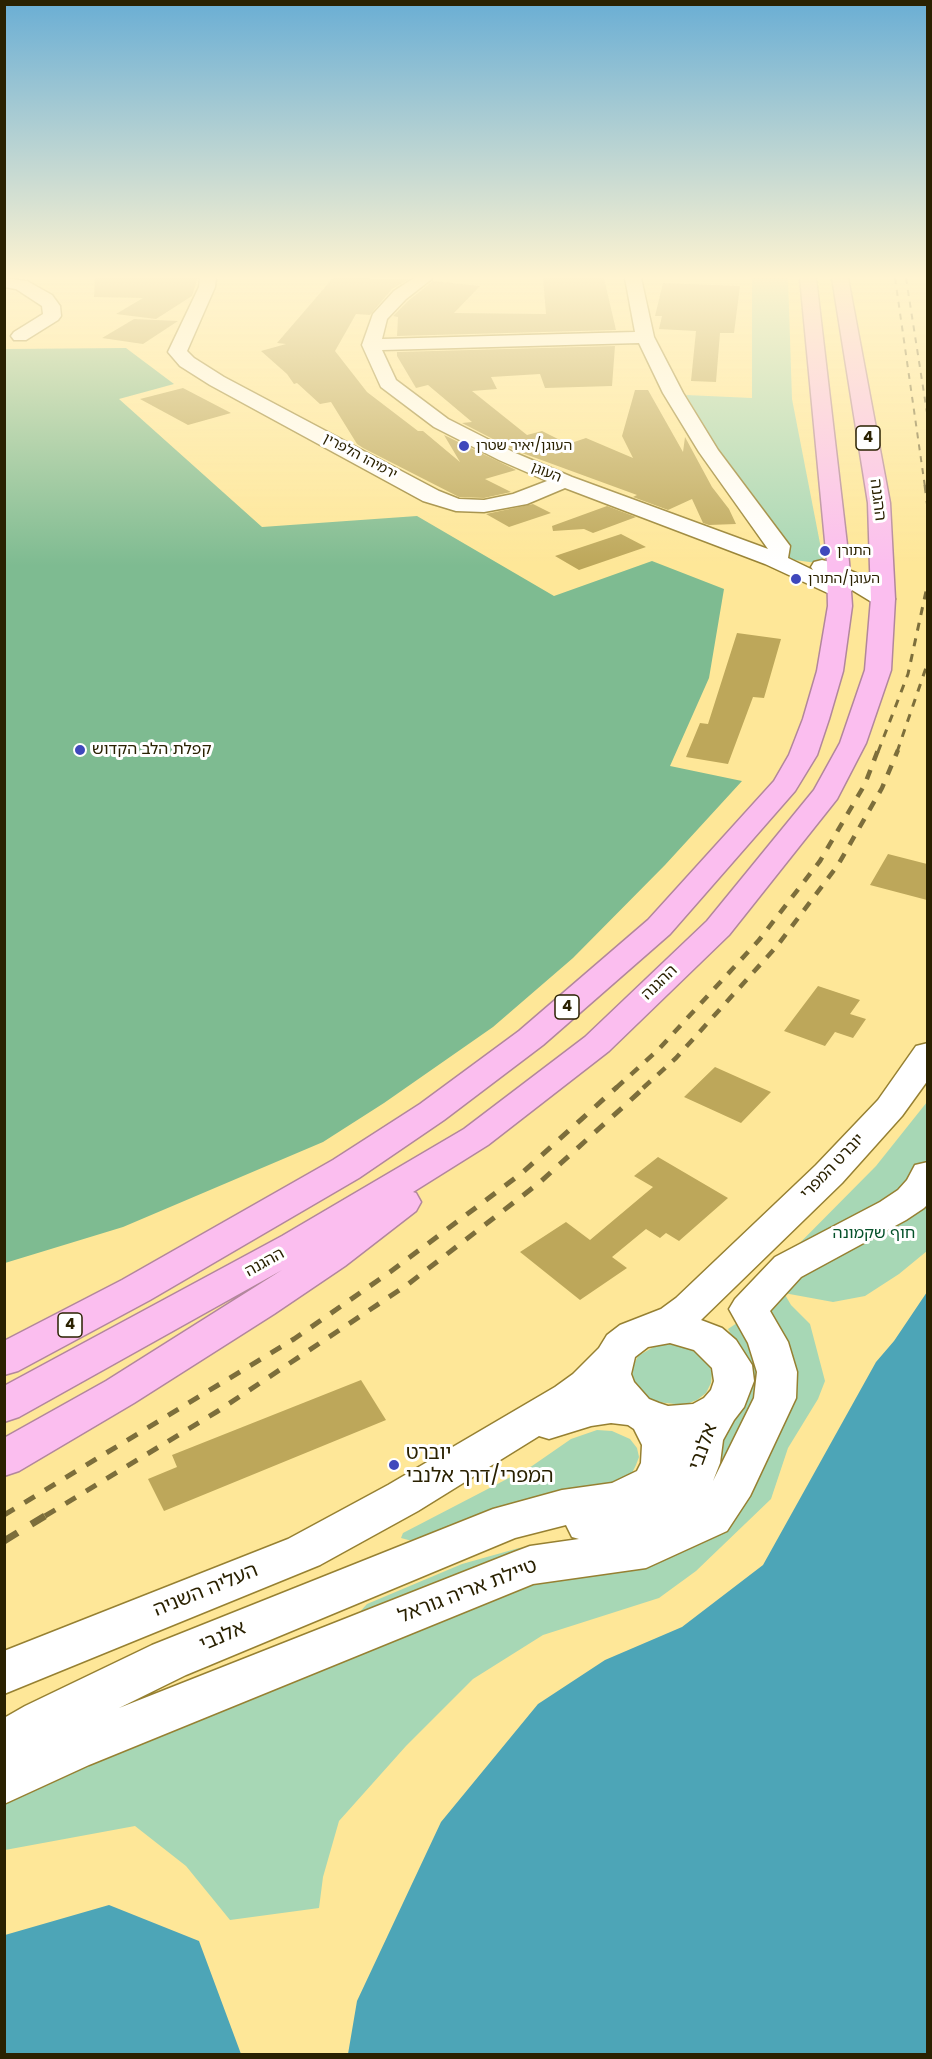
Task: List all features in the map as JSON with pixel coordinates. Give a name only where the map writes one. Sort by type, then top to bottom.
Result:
[{"type":"highway","name":"4","points":[[4,1360],[136,1290],[346,1169],[432,1112],[531,1038],[659,927],[784,785],[803,755],[830,671],[837,633],[840,582],[818,374]]},
{"type":"highway","name":"ההגנה","points":[[4,1406],[295,1246],[476,1137],[597,1044],[709,936],[786,846],[826,793],[853,743],[878,670],[883,599],[879,503],[857,374]]},
{"type":"highway","points":[[4,1459],[130,1385],[332,1256],[435,1175],[476,1137]]},
{"type":"highway","points":[[4,1348],[136,1290]]},
{"type":"street","name":"ירמיהו הלפרין","points":[[207,374],[431,495],[456,505],[484,506],[519,499],[565,481]]},
{"type":"street","name":"העוגן","points":[[384,374],[388,383],[441,423],[506,456],[565,481],[883,599]]},
{"type":"street","points":[[663,374],[709,452],[779,546],[779,554],[773,559]]},
{"type":"street","name":"יוברט המפרי","points":[[651,1330],[675,1319],[690,1308],[829,1174],[882,1116],[927,1054]]},
{"type":"street","name":"טיילת אריה גוראל","points":[[6,1755],[72,1749],[530,1565],[646,1549],[712,1518],[735,1484],[775,1398],[777,1372],[768,1342],[748,1308],[788,1267],[911,1199],[922,1187],[927,1174]]},
{"type":"street","name":"יוברט המפרי","points":[[722,1351],[714,1331],[717,1303],[730,1271]]},
{"type":"street","points":[[670,1328],[690,1332],[708,1339],[722,1351],[732,1365],[734,1381],[730,1396],[719,1409],[704,1418],[687,1422],[668,1422],[642,1414],[615,1389],[611,1374],[613,1359],[621,1346],[651,1330],[670,1328]]},
{"type":"street","name":"העליה השניה","points":[[403,1498],[568,1398],[587,1385],[613,1359]]},
{"type":"street","name":"העליה השניה","points":[[4,1673],[71,1644],[221,1587],[304,1552],[403,1498],[567,1415],[611,1407],[642,1414]]},
{"type":"street","name":"אלנבי","points":[[449,1547],[536,1529],[636,1518],[675,1497],[691,1483],[699,1463],[702,1439],[719,1409]]},
{"type":"street","name":"אלנבי","points":[[6,1755],[42,1722],[169,1660],[508,1522],[562,1508],[612,1501],[634,1494],[652,1483],[662,1464],[663,1445],[659,1432],[642,1414]]},
{"type":"green space","points":[[5,374],[161,374],[174,384],[119,399],[262,527],[417,516],[554,596],[652,561],[724,589],[709,678],[670,766],[742,781],[665,865],[573,958],[493,1027],[384,1103],[323,1142],[123,1227],[5,1263]]},
{"type":"green space","points":[[752,374],[791,374],[792,399],[824,564],[780,558],[686,395],[752,398]]},
{"type":"green space","name":"חוף שקמונה","points":[[927,1102],[927,1251],[899,1274],[865,1296],[833,1302],[784,1293],[791,1305],[810,1324],[825,1381],[818,1399],[788,1448],[771,1499],[696,1571],[659,1598],[543,1635],[473,1679],[406,1746],[339,1821],[323,1877],[319,1908],[230,1920],[186,1866],[135,1826],[5,1850],[5,1788],[313,1663],[367,1604],[462,1564],[519,1548],[601,1536],[742,1354],[728,1329],[782,1293],[774,1269],[876,1166]]},
{"type":"green space","points":[[668,1344],[691,1349],[708,1362],[712,1373],[711,1383],[706,1393],[697,1400],[684,1405],[657,1402],[645,1396],[636,1387],[632,1376],[633,1366],[638,1356],[657,1345]]},
{"type":"green space","points":[[597,1430],[612,1431],[630,1439],[637,1448],[639,1457],[636,1465],[631,1475],[620,1483],[566,1490],[523,1500],[480,1514],[416,1542],[401,1538],[403,1533],[532,1466],[571,1439]]},
{"type":"water","points":[[927,1292],[927,2054],[348,2054],[357,2001],[441,1822],[538,1704],[605,1660],[682,1627],[763,1565],[876,1362],[894,1341]]},
{"type":"water","points":[[109,1905],[199,1941],[241,2054],[5,2054],[5,1935]]},
{"type":"building","points":[[287,374],[353,374],[367,392],[418,431],[423,431],[460,462],[444,435],[516,470],[485,479],[511,492],[484,498],[459,497],[357,444],[331,402],[320,404],[297,383],[294,384]]},
{"type":"building","points":[[408,374],[539,374],[491,377],[497,389],[472,391],[527,435],[542,431],[568,444],[586,438],[633,458],[622,436],[635,390],[648,390],[683,452],[685,437],[712,487],[729,509],[736,524],[709,525],[703,523],[692,499],[668,510],[633,497],[637,495],[514,450],[462,423],[472,422],[428,385],[416,388]]},
{"type":"building","points":[[540,374],[613,374],[612,386],[545,388]]},
{"type":"building","points":[[692,374],[717,374],[716,382],[691,381]]},
{"type":"building","points":[[183,388],[231,413],[188,425],[140,399]]},
{"type":"building","points":[[533,504],[551,513],[509,527],[486,514]]},
{"type":"building","points":[[607,506],[636,517],[593,533],[584,529],[553,531],[552,526]]},
{"type":"building","points":[[621,534],[646,547],[579,570],[555,556]]},
{"type":"building","points":[[737,633],[781,639],[764,698],[753,697],[728,764],[686,757],[700,723],[708,724]]},
{"type":"building","points":[[888,854],[927,864],[927,900],[870,885]]},
{"type":"building","points":[[818,986],[860,1000],[850,1014],[866,1019],[853,1038],[835,1032],[825,1046],[784,1031]]},
{"type":"building","points":[[715,1067],[771,1092],[741,1123],[684,1097]]},
{"type":"building","points":[[658,1157],[728,1198],[679,1241],[666,1233],[660,1238],[646,1229],[612,1257],[627,1268],[580,1300],[520,1252],[566,1222],[590,1240],[653,1187],[634,1176]]},
{"type":"building","points":[[361,1380],[386,1420],[164,1511],[148,1479],[177,1467],[172,1455]]},
{"type":"railway","points":[[909,374],[925,487]]},
{"type":"railway","points":[[921,374],[928,419]]},
{"type":"railway","points":[[925,485],[928,508]]},
{"type":"railway","points":[[878,752],[908,674],[928,582]]},
{"type":"railway","points":[[897,752],[928,662]]},
{"type":"railway","points":[[616,1088],[658,1050],[759,940],[820,861],[865,784],[878,750]]},
{"type":"railway","points":[[643,1088],[676,1058],[777,946],[838,865],[882,788],[898,750]]},
{"type":"railway","points":[[4,1515],[294,1339],[390,1272],[522,1173],[617,1087]]},
{"type":"railway","points":[[45,1516],[218,1411],[407,1285],[539,1183],[645,1087]]},
{"type":"railway","points":[[4,1541],[48,1514]]},
{"type":"place","name":"העוגן/יאיר שטרן","points":[[464,446]]},
{"type":"place","name":"התורן","points":[[825,551]]},
{"type":"place","name":"העוגן/התורן","points":[[796,579]]},
{"type":"place","name":"קפלת הלב הקדוש","points":[[80,750]]},
{"type":"place","name":"יוברט המפרי/דרך אלנבי","points":[[394,1465]]}]
